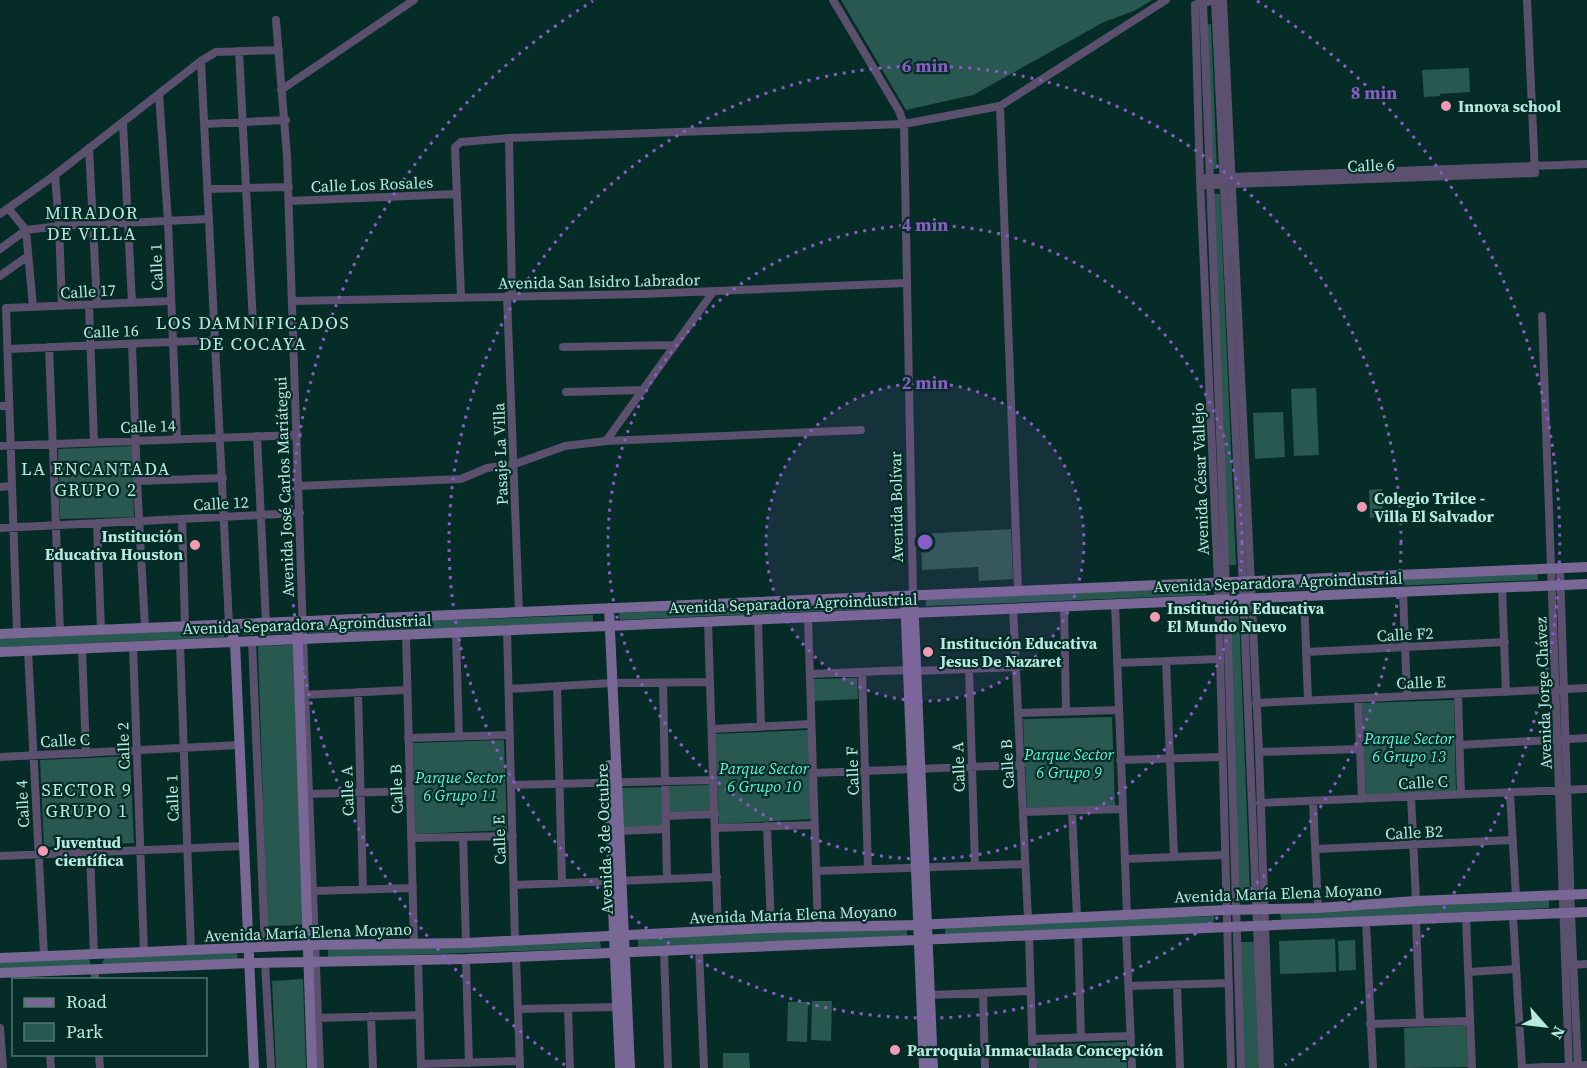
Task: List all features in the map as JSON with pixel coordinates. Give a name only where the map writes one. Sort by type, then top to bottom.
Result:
[{"type":"street","points":[[282,90],[414,0]]},
{"type":"street","name":"Avenida Bolívar","points":[[833,0],[898,111],[903,124],[909,596],[921,867],[924,1068]]},
{"type":"street","points":[[461,297],[455,147],[461,142],[509,138],[903,124],[1000,106],[1166,0]]},
{"type":"street","name":"Avenida César Vallejo","points":[[1241,1068],[1231,910],[1222,582],[1198,3],[1215,0],[1227,181],[1270,1068]]},
{"type":"street","name":"Avenida César Vallejo","points":[[1223,0],[1227,181]]},
{"type":"street","points":[[1527,0],[1536,165]]},
{"type":"street","name":"Avenida José Carlos Mariátegui","points":[[276,20],[286,120],[289,188],[298,435],[302,695],[311,945],[320,1068]]},
{"type":"street","points":[[0,214],[55,175],[201,61],[216,52],[279,50]]},
{"type":"street","points":[[239,51],[254,324]]},
{"type":"street","points":[[201,61],[229,624],[235,642],[254,1068]]},
{"type":"street","name":"Calle 1","points":[[159,94],[168,221],[177,439]]},
{"type":"street","points":[[1000,106],[1018,591]]},
{"type":"street","points":[[204,124],[286,120]]},
{"type":"street","points":[[123,123],[132,303]]},
{"type":"street","name":"Pasaje La Villa","points":[[509,138],[510,296],[519,612]]},
{"type":"street","points":[[89,148],[94,225],[90,345],[94,442]]},
{"type":"street","name":"Calle 6","points":[[1204,182],[1488,171],[1536,165],[1587,164]]},
{"type":"street","points":[[55,175],[62,306]]},
{"type":"street","points":[[207,189],[289,188]]},
{"type":"street","name":"Calle Los Rosales","points":[[289,201],[457,194]]},
{"type":"street","points":[[8,208],[26,230],[33,307]]},
{"type":"street","points":[[0,249],[26,230],[59,226],[209,219]]},
{"type":"street","points":[[0,276],[28,256]]},
{"type":"street","name":"Avenida San Isidro Labrador","points":[[293,301],[713,292],[906,283]]},
{"type":"street","points":[[606,441],[713,292]]},
{"type":"street","name":"Calle 17","points":[[8,349],[6,308],[171,301]]},
{"type":"street","name":"Avenida Jorge Chávez","points":[[1542,316],[1557,585],[1566,894],[1573,965],[1574,1067]]},
{"type":"street","name":"Calle 16","points":[[8,349],[215,340]]},
{"type":"street","points":[[132,344],[145,628]]},
{"type":"street","points":[[563,347],[675,345]]},
{"type":"street","points":[[49,347],[60,631]]},
{"type":"street","points":[[8,349],[18,633]]},
{"type":"street","points":[[566,392],[643,390]]},
{"type":"street","points":[[0,406],[9,406]]},
{"type":"street","points":[[299,486],[461,479],[488,468],[515,464],[565,446],[606,441],[861,430]]},
{"type":"street","name":"Calle 14","points":[[0,446],[298,435]]},
{"type":"street","points":[[257,436],[266,623]]},
{"type":"street","points":[[137,481],[223,478]]},
{"type":"street","points":[[0,487],[12,486]]},
{"type":"street","name":"Calle 12","points":[[0,528],[300,513]]},
{"type":"street","points":[[182,519],[185,626]]},
{"type":"street","points":[[97,523],[101,630]]},
{"type":"street","name":"Avenida Separadora Agroindustrial","points":[[0,634],[1587,567]]},
{"type":"street","name":"Avenida Separadora Agroindustrial","points":[[0,652],[1587,584]]},
{"type":"street","points":[[1502,588],[1506,692]]},
{"type":"street","points":[[1403,591],[1407,696]]},
{"type":"street","points":[[1304,596],[1308,701]]},
{"type":"street","name":"Avenida César Vallejo","points":[[1247,598],[1256,703],[1261,910]]},
{"type":"street","name":"Avenida César Vallejo","points":[[1222,599],[1219,659],[1221,757],[1224,855],[1231,910]]},
{"type":"street","points":[[1115,604],[1127,914]]},
{"type":"street","points":[[1064,606],[1066,712]]},
{"type":"street","name":"Avenida 3 de Octubre","points":[[606,608],[618,936],[630,1068]]},
{"type":"street","name":"Calle B","points":[[1013,608],[1028,919]]},
{"type":"street","points":[[808,617],[818,927]]},
{"type":"street","points":[[758,619],[761,726]]},
{"type":"street","points":[[708,621],[718,931]]},
{"type":"street","name":"Calle E","points":[[507,630],[515,941]]},
{"type":"street","points":[[456,632],[459,736]]},
{"type":"street","name":"Calle B","points":[[406,635],[414,943]]},
{"type":"street","points":[[252,641],[265,947]]},
{"type":"street","name":"Calle F2","points":[[1306,652],[1505,642]]},
{"type":"street","name":"Calle 1","points":[[180,644],[190,951]]},
{"type":"street","name":"Calle 2","points":[[133,646],[144,953]]},
{"type":"street","points":[[82,649],[86,753]]},
{"type":"street","name":"Calle 4","points":[[28,651],[44,956]]},
{"type":"street","points":[[1117,663],[1219,659]]},
{"type":"street","points":[[1166,661],[1174,857]]},
{"type":"street","points":[[810,674],[1016,667]]},
{"type":"street","name":"Calle A","points":[[969,669],[975,865]]},
{"type":"street","name":"Calle F","points":[[862,672],[868,869]]},
{"type":"street","points":[[508,689],[710,682]]},
{"type":"street","points":[[663,684],[667,879]]},
{"type":"street","points":[[557,686],[562,883]]},
{"type":"street","name":"Calle E","points":[[1256,703],[1587,688]]},
{"type":"street","points":[[302,695],[407,690]]},
{"type":"street","name":"Calle A","points":[[358,692],[363,890]]},
{"type":"street","points":[[1458,694],[1461,794]]},
{"type":"street","name":"Avenida José Carlos Mariátegui","points":[[302,695],[313,891],[311,945]]},
{"type":"street","points":[[1358,699],[1362,799]]},
{"type":"street","points":[[1018,713],[1118,710]]},
{"type":"street","points":[[712,729],[811,724]]},
{"type":"street","points":[[408,738],[510,735]]},
{"type":"street","points":[[1460,745],[1587,738]]},
{"type":"street","name":"Calle C","points":[[0,757],[240,745]]},
{"type":"street","points":[[1258,752],[1360,748]]},
{"type":"street","points":[[1120,760],[1221,757]]},
{"type":"street","points":[[813,773],[1021,765]]},
{"type":"street","points":[[511,785],[713,780]]},
{"type":"street","name":"Avenida 3 de Octubre","points":[[613,782],[619,831],[616,881]]},
{"type":"street","name":"Calle C","points":[[1260,803],[1587,789]]},
{"type":"street","points":[[309,794],[410,791]]},
{"type":"street","points":[[1510,793],[1516,897]]},
{"type":"street","points":[[1411,796],[1416,901]]},
{"type":"street","points":[[1313,802],[1318,908]]},
{"type":"street","points":[[1023,812],[1122,809]]},
{"type":"street","points":[[1072,811],[1077,917]]},
{"type":"street","points":[[666,816],[715,814]]},
{"type":"street","points":[[715,828],[814,825]]},
{"type":"street","points":[[767,826],[771,928]]},
{"type":"street","points":[[619,831],[666,829]]},
{"type":"street","points":[[411,838],[513,836]]},
{"type":"street","points":[[463,837],[466,943]]},
{"type":"street","name":"Calle B2","points":[[1316,849],[1513,840]]},
{"type":"street","points":[[0,856],[244,846]]},
{"type":"street","points":[[90,852],[94,955]]},
{"type":"street","points":[[1125,859],[1224,855]]},
{"type":"street","points":[[816,871],[1026,864]]},
{"type":"street","points":[[514,885],[717,877]]},
{"type":"street","points":[[313,891],[413,888]]},
{"type":"street","name":"Avenida María Elena Moyano","points":[[0,958],[311,945],[466,943],[771,928],[922,925],[1587,894]]},
{"type":"street","name":"Avenida María Elena Moyano","points":[[0,973],[95,974],[250,963],[466,959],[1587,912]]},
{"type":"street","name":"Avenida Jorge Chávez","points":[[1567,913],[1564,965],[1574,1067]]},
{"type":"street","points":[[1513,916],[1522,1068],[1587,1065]]},
{"type":"street","points":[[1466,917],[1472,1068]]},
{"type":"street","points":[[1416,920],[1420,1023]]},
{"type":"street","points":[[1366,922],[1373,1068]]},
{"type":"street","name":"Avenida César Vallejo","points":[[1262,925],[1263,1068]]},
{"type":"street","name":"Avenida César Vallejo","points":[[1231,1068],[1229,983],[1232,927]]},
{"type":"street","points":[[1126,931],[1132,1068]]},
{"type":"street","points":[[1078,933],[1080,1037]]},
{"type":"street","points":[[1029,935],[1033,1068]]},
{"type":"street","name":"Avenida Bolívar","points":[[922,941],[930,995],[933,1068]]},
{"type":"street","points":[[699,950],[704,1068]]},
{"type":"street","points":[[664,951],[668,1068]]},
{"type":"street","name":"Avenida 3 de Octubre","points":[[620,953],[617,1006],[620,1068]]},
{"type":"street","points":[[418,960],[421,1066],[469,1063],[520,1065],[516,957]]},
{"type":"street","points":[[466,959],[469,1063]]},
{"type":"street","name":"Avenida José Carlos Mariátegui","points":[[312,962],[312,1068]]},
{"type":"street","points":[[265,963],[270,1068]]},
{"type":"street","points":[[1564,965],[1587,964]]},
{"type":"street","points":[[1469,972],[1516,969]]},
{"type":"street","points":[[1129,986],[1229,983]]},
{"type":"street","points":[[1178,985],[1180,1068]]},
{"type":"street","points":[[930,995],[1030,991]]},
{"type":"street","points":[[983,993],[985,1068]]},
{"type":"street","points":[[518,1010],[617,1006]]},
{"type":"street","points":[[568,1008],[570,1068]]},
{"type":"street","points":[[318,1018],[420,1015]]},
{"type":"street","points":[[371,1016],[373,1068]]},
{"type":"street","points":[[1370,1024],[1470,1021]]},
{"type":"street","points":[[0,1028],[3,1068]]},
{"type":"street","points":[[1032,1039],[1131,1036]]},
{"type":"green space","points":[[841,0],[1152,0],[1134,11],[1104,22],[973,95],[906,110]]},
{"type":"green space","points":[[1211,24],[1217,169],[1212,169],[1206,25]]},
{"type":"green space","points":[[1469,68],[1470,92],[1424,97],[1422,70]]},
{"type":"green space","points":[[1211,194],[1220,194],[1236,565],[1227,565]]},
{"type":"green space","points":[[1316,388],[1319,455],[1294,456],[1291,389]]},
{"type":"green space","points":[[1283,412],[1285,457],[1255,459],[1253,413]]},
{"type":"green space","points":[[132,446],[134,517],[60,519],[58,449]]},
{"type":"green space","points":[[1382,489],[1383,517],[1370,518],[1369,490]]},
{"type":"green space","points":[[1011,529],[1013,579],[979,581],[978,567],[922,570],[921,534]]},
{"type":"green space","points":[[1538,573],[1538,580],[1269,591],[1269,584]]},
{"type":"green space","points":[[1206,588],[1206,595],[926,606],[926,599]]},
{"type":"green space","points":[[896,601],[896,608],[620,620],[619,613]]},
{"type":"green space","points":[[1239,614],[1250,892],[1238,893],[1227,615]]},
{"type":"green space","points":[[593,615],[593,623],[309,633],[309,625]]},
{"type":"green space","points":[[292,626],[292,633],[243,635],[242,628]]},
{"type":"green space","points":[[224,629],[224,637],[0,647],[0,639]]},
{"type":"green space","points":[[293,645],[303,925],[267,926],[258,646]]},
{"type":"green space","points":[[857,678],[858,699],[814,701],[813,679]]},
{"type":"green space","name":"Parque Sector 6 Grupo 13","points":[[1454,700],[1456,792],[1366,795],[1362,703]]},
{"type":"green space","name":"Parque Sector 6 Grupo 9","points":[[1112,717],[1115,807],[1027,809],[1023,719]]},
{"type":"green space","name":"Parque Sector 6 Grupo 10","points":[[809,730],[812,819],[719,824],[715,734]]},
{"type":"green space","name":"Parque Sector 6 Grupo 11","points":[[504,740],[507,830],[415,834],[413,743]]},
{"type":"green space","points":[[130,756],[134,843],[44,847],[40,760]]},
{"type":"green space","points":[[712,785],[712,810],[669,812],[669,786]]},
{"type":"green space","points":[[662,787],[663,826],[621,828],[620,788]]},
{"type":"green space","points":[[1549,899],[1549,908],[1281,921],[1280,912]]},
{"type":"green space","points":[[1214,916],[1214,925],[945,936],[945,926]]},
{"type":"green space","points":[[907,928],[907,937],[638,947],[638,938]]},
{"type":"green space","points":[[1335,939],[1336,972],[1280,974],[1279,941]]},
{"type":"green space","points":[[600,940],[601,948],[328,958],[328,948]]},
{"type":"green space","points":[[1355,940],[1356,970],[1339,971],[1338,941]]},
{"type":"green space","points":[[1237,942],[1255,942],[1260,1068],[1242,1068]]},
{"type":"green space","points":[[237,951],[238,960],[104,966],[102,963],[105,958]]},
{"type":"green space","points":[[88,958],[90,965],[0,971],[0,962]]},
{"type":"green space","points":[[303,979],[306,1068],[276,1068],[272,981]]},
{"type":"green space","points":[[812,1001],[832,1001],[831,1041],[811,1040]]},
{"type":"green space","points":[[788,1002],[808,1002],[807,1042],[787,1041]]},
{"type":"green space","points":[[1466,1025],[1468,1067],[1405,1068],[1404,1028]]},
{"type":"green space","points":[[1126,1042],[1127,1068],[1036,1068],[1036,1045]]},
{"type":"green space","points":[[723,1053],[749,1053],[750,1068],[723,1068]]},
{"type":"place","name":"Innova school","points":[[1446,106]]},
{"type":"place","name":"Colegio Trilce - Villa El Salvador","points":[[1362,507]]},
{"type":"place","name":"Institución Educativa Houston","points":[[195,545]]},
{"type":"place","name":"Institución Educativa El Mundo Nuevo","points":[[1155,617]]},
{"type":"place","name":"Institución Educativa Jesus De Nazaret","points":[[928,652]]},
{"type":"place","name":"Juventud científica","points":[[43,851]]},
{"type":"place","name":"Parroquia Inmaculada Concepción","points":[[895,1050]]},
{"type":"district","name":"MIRADOR DE VILLA","points":[[92,223]]},
{"type":"district","name":"LOS DAMNIFICADOS DE COCAYA","points":[[253,333]]},
{"type":"district","name":"LA ENCANTADA GRUPO 2","points":[[96,479]]},
{"type":"district","name":"SECTOR 9 GRUPO 1","points":[[87,800]]}]
